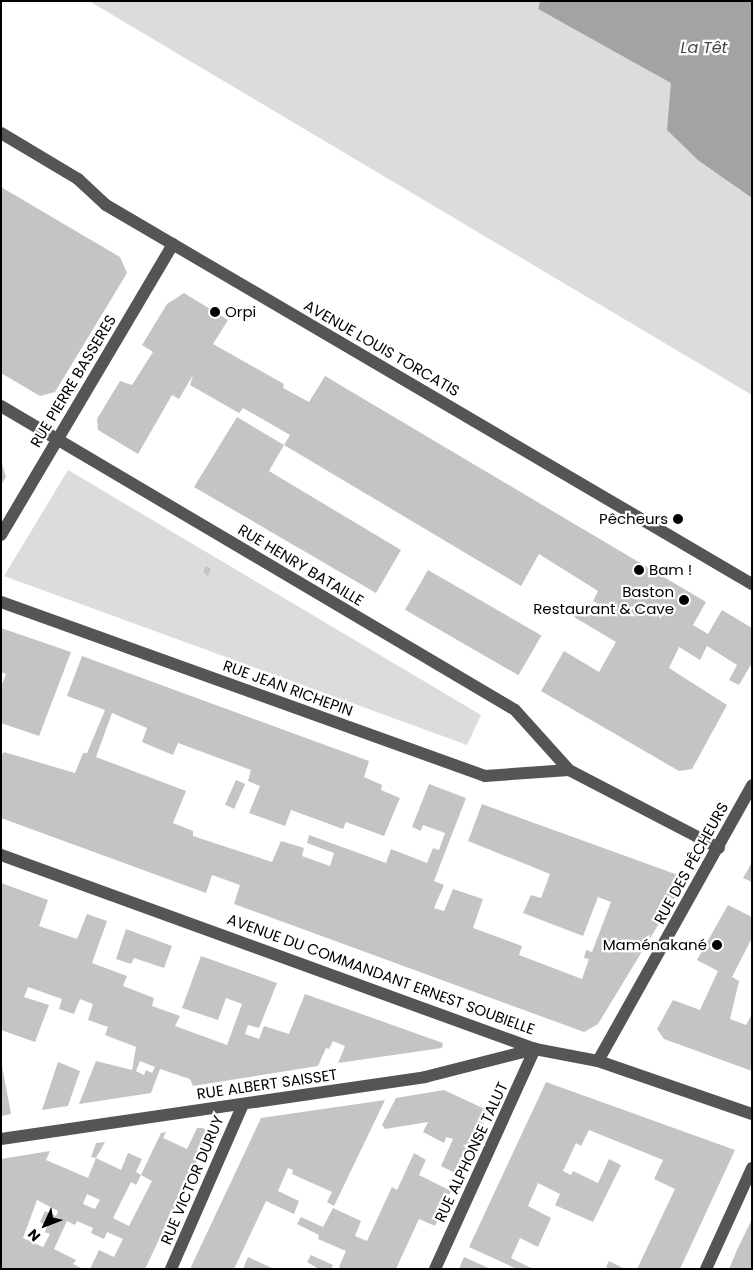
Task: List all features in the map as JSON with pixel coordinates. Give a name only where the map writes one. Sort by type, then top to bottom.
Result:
[{"type":"street","name":"AVENUE LOUIS TORCATIS","points":[[1,134],[78,179],[106,205],[752,584]]},
{"type":"street","name":"RUE PIERRE BASSERES","points":[[1,535],[174,244]]},
{"type":"street","name":"RUE HENRY BATAILLE","points":[[1,406],[515,710],[569,770]]},
{"type":"street","name":"RUE JEAN RICHEPIN","points":[[1,602],[485,776],[569,770]]},
{"type":"street","points":[[569,770],[720,848]]},
{"type":"street","name":"RUE DES PÊCHEURS","points":[[598,1061],[720,848],[752,785]]},
{"type":"street","name":"AVENUE DU COMMANDANT ERNEST SOUBIELLE","points":[[1,856],[536,1049],[598,1061],[752,1114]]},
{"type":"street","name":"RUE ALBERT SAISSET","points":[[1,1139],[425,1077],[536,1049]]},
{"type":"street","name":"RUE ALPHONSE TALUT","points":[[435,1269],[536,1049]]},
{"type":"street","name":"RUE VICTOR DURUY","points":[[171,1269],[242,1104]]},
{"type":"street","points":[[706,1269],[752,1168]]},
{"type":"shaded area","points":[[89,1],[540,1],[538,9],[672,83],[699,161],[752,198],[752,395]]},
{"type":"shaded area","points":[[68,470],[481,715],[467,745],[4,576]]},
{"type":"water","name":"La Têt","points":[[540,1],[752,1],[752,198],[699,161],[667,130],[671,83],[538,9]]},
{"type":"building","points":[[1,187],[120,257],[127,273],[55,392],[40,396],[1,373]]},
{"type":"building","points":[[184,293],[228,320],[213,344],[284,384],[283,388],[309,402],[325,376],[706,602],[693,625],[708,634],[722,610],[752,628],[752,663],[739,685],[729,680],[737,665],[707,646],[700,660],[679,647],[669,668],[727,705],[692,769],[679,771],[541,691],[564,651],[599,672],[616,642],[574,617],[579,609],[591,615],[597,603],[593,601],[598,591],[539,554],[521,586],[284,445],[290,435],[243,408],[239,413],[190,385],[193,375],[179,399],[172,395],[138,454],[98,430],[97,419],[120,381],[132,385],[153,352],[142,345],[167,304]]},
{"type":"building","points":[[237,417],[284,445],[269,471],[401,550],[376,593],[194,487]]},
{"type":"building","points":[[1,461],[6,477],[1,485]]},
{"type":"building","points":[[206,566],[211,569],[208,576],[203,572]]},
{"type":"building","points":[[428,570],[541,635],[518,675],[405,610]]},
{"type":"building","points":[[1,628],[71,652],[39,736],[1,723],[1,687],[6,674],[1,672]]},
{"type":"building","points":[[82,656],[369,761],[364,777],[382,785],[381,790],[400,798],[384,836],[346,822],[343,829],[291,810],[285,826],[249,813],[260,786],[248,781],[251,770],[178,743],[173,755],[142,742],[147,728],[112,713],[96,757],[186,791],[173,823],[193,831],[193,836],[272,862],[281,841],[304,848],[302,856],[330,866],[334,853],[307,843],[309,835],[386,863],[391,849],[427,863],[433,848],[439,850],[445,833],[423,825],[421,831],[412,827],[429,784],[466,798],[434,881],[444,885],[434,908],[444,911],[453,889],[483,899],[473,928],[522,946],[519,955],[582,979],[589,959],[584,958],[586,950],[592,952],[611,902],[598,897],[583,936],[523,913],[531,895],[541,898],[550,874],[468,841],[482,804],[678,875],[683,884],[598,1024],[584,1032],[234,904],[240,885],[212,875],[206,893],[1,818],[1,756],[4,752],[75,773],[83,753],[87,753],[105,710],[67,696]]},
{"type":"building","points":[[236,780],[245,784],[234,809],[225,805]]},
{"type":"building","points":[[752,862],[752,882],[743,878]]},
{"type":"building","points":[[1,883],[48,900],[39,926],[77,939],[87,914],[107,921],[92,963],[127,976],[123,986],[154,998],[152,1006],[180,1016],[175,1026],[227,1045],[242,1004],[226,998],[218,1020],[182,1008],[201,956],[277,983],[259,1028],[248,1025],[245,1034],[259,1039],[264,1026],[289,1034],[305,994],[443,1043],[442,1048],[338,1063],[345,1046],[333,1041],[329,1049],[326,1048],[318,1066],[193,1086],[190,1079],[160,1069],[151,1093],[79,1104],[96,1061],[132,1070],[136,1047],[105,1035],[108,1027],[88,1020],[93,1004],[80,999],[74,1014],[59,1009],[62,999],[28,987],[24,997],[49,1005],[35,1042],[1,1030]],"holes":[[[140,1061],[155,1067],[152,1073],[146,1070],[144,1075],[136,1071]]]},
{"type":"building","points":[[728,905],[752,917],[752,938],[732,977],[739,981],[730,1019],[746,1025],[752,1014],[752,1071],[664,1039],[657,1029],[673,1000],[700,1010],[718,971],[697,960]]},
{"type":"building","points":[[126,929],[172,946],[164,968],[134,958],[131,964],[116,959]]},
{"type":"building","points":[[1,1061],[11,1114],[1,1116]]},
{"type":"building","points":[[58,1062],[80,1071],[68,1106],[42,1110]]},
{"type":"building","points":[[546,1082],[735,1150],[680,1269],[637,1269],[675,1189],[654,1179],[663,1160],[589,1130],[581,1146],[576,1143],[563,1171],[571,1175],[573,1171],[598,1183],[609,1159],[621,1165],[593,1222],[555,1205],[560,1194],[538,1183],[528,1206],[551,1218],[538,1247],[520,1238],[511,1258],[533,1269],[517,1269],[469,1247]]},
{"type":"building","points":[[444,1090],[489,1111],[459,1175],[441,1166],[453,1139],[446,1137],[444,1143],[423,1132],[428,1122],[385,1129],[382,1125],[396,1098]]},
{"type":"building","points":[[385,1100],[334,1206],[327,1202],[332,1192],[292,1174],[293,1170],[288,1168],[278,1191],[299,1201],[294,1214],[266,1201],[234,1269],[190,1269],[261,1118]]},
{"type":"building","points":[[197,1128],[203,1128],[210,1133],[145,1269],[90,1269],[99,1250],[114,1257],[123,1239],[107,1232],[104,1239],[91,1233],[93,1228],[77,1221],[75,1225],[67,1221],[54,1249],[76,1260],[73,1264],[83,1269],[1,1269],[1,1159],[50,1151],[46,1160],[88,1178],[96,1158],[121,1170],[128,1153],[142,1159],[136,1172],[141,1175],[161,1133],[166,1132],[163,1138],[187,1149]],"holes":[[[141,1175],[152,1181],[129,1226],[113,1218],[131,1182],[136,1185]],[[87,1194],[100,1200],[95,1209],[83,1204]],[[37,1200],[58,1211],[56,1216],[45,1211],[40,1222],[47,1226],[45,1232],[50,1234],[43,1247],[23,1238]]]},
{"type":"building","points":[[105,1142],[96,1158],[91,1157],[96,1143]]},
{"type":"building","points":[[414,1153],[426,1160],[419,1175],[451,1191],[435,1226],[419,1219],[396,1269],[343,1269],[339,1267],[346,1251],[318,1239],[319,1235],[297,1224],[301,1217],[323,1227],[333,1208],[361,1221],[355,1236],[367,1241],[392,1187],[397,1190]]},
{"type":"building","points":[[752,1219],[752,1269],[729,1269],[737,1250]]},
{"type":"building","points":[[311,1255],[333,1265],[331,1269],[319,1269],[307,1262]]},
{"type":"building","points":[[248,1257],[274,1269],[243,1269]]},
{"type":"building","points":[[464,1257],[491,1269],[459,1269]]},
{"type":"building","points":[[609,1261],[625,1269],[609,1269],[606,1267]]},
{"type":"place","name":"Orpi","points":[[215,312]]},
{"type":"place","name":"Pêcheurs","points":[[678,519]]},
{"type":"place","name":"Bam !","points":[[639,570]]},
{"type":"place","name":"Baston Restaurant & Cave","points":[[684,600]]},
{"type":"place","name":"Maménakané","points":[[717,945]]}]
